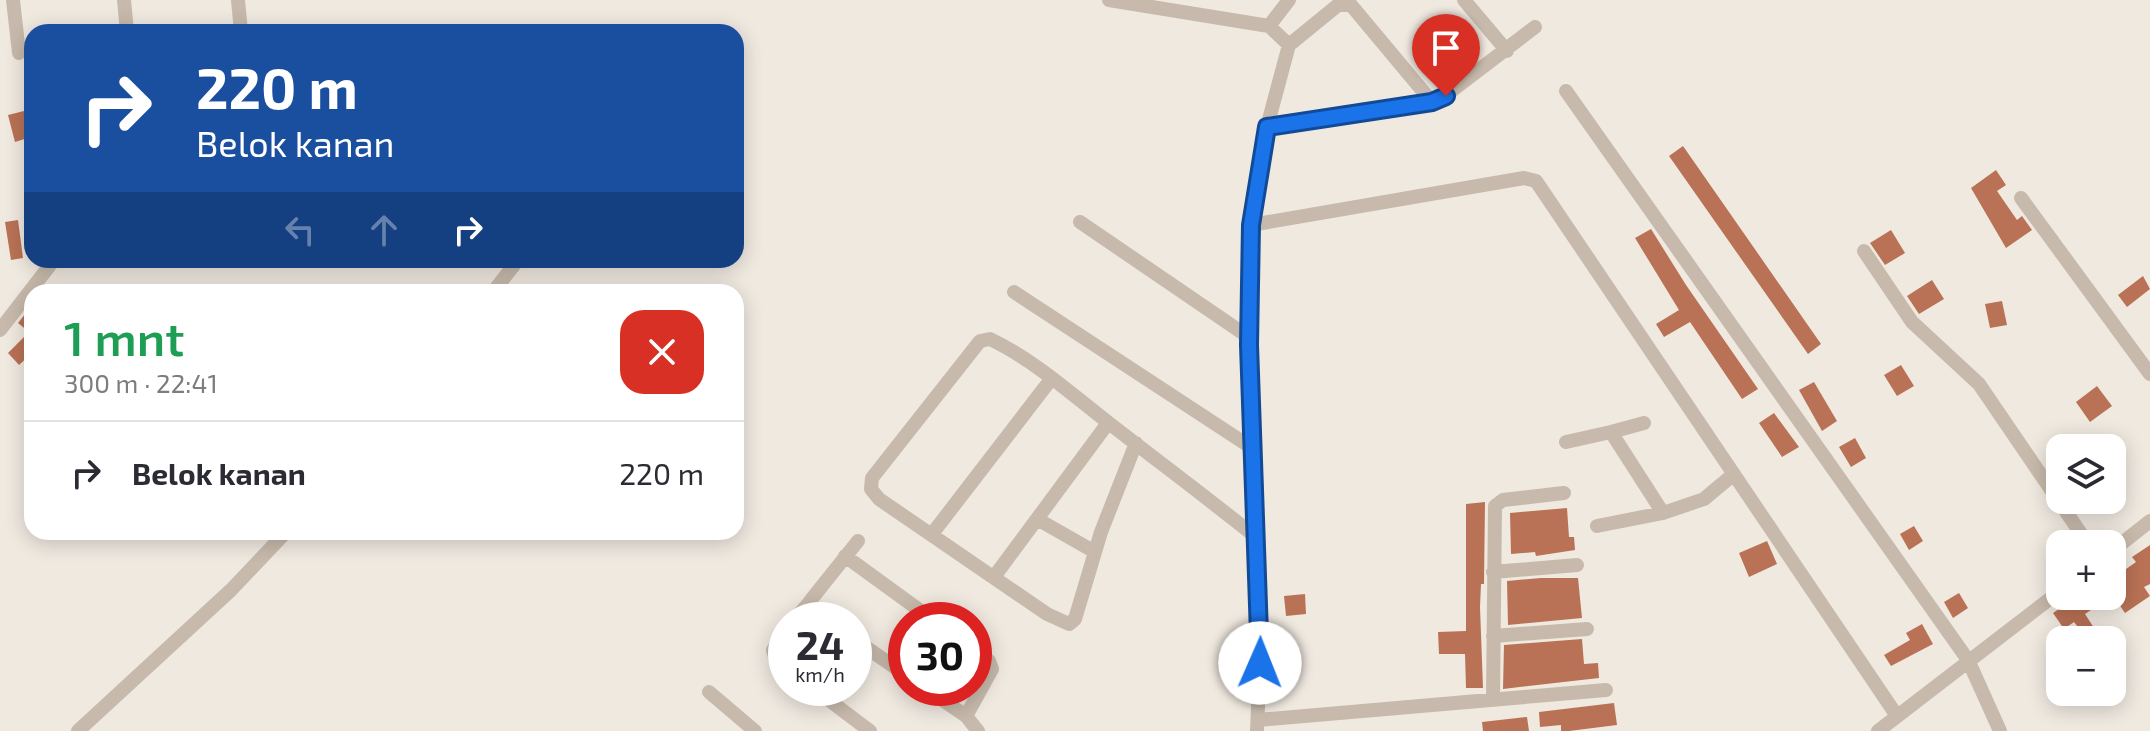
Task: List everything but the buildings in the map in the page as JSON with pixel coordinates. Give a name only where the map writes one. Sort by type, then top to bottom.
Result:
[{"type":"street","points":[[13,0],[19,53]]},
{"type":"street","points":[[124,0],[126,24]]},
{"type":"street","points":[[238,0],[240,24]]},
{"type":"street","points":[[1109,0],[1269,26],[1289,45]]},
{"type":"street","points":[[1269,26],[1289,0]]},
{"type":"street","points":[[1464,0],[1507,51]]},
{"type":"street","points":[[1432,102],[1351,5],[1338,5],[1289,45],[1267,127],[1251,225],[1252,448],[1261,634],[1258,726],[1606,690]]},
{"type":"street","points":[[1267,127],[1432,102],[1452,93],[1535,27]]},
{"type":"street","points":[[1566,91],[1968,660],[2000,731]]},
{"type":"street","points":[[1251,225],[1524,178],[1536,181],[1897,716]]},
{"type":"street","points":[[2021,198],[2150,374]]},
{"type":"street","points":[[1080,222],[1250,338]]},
{"type":"street","points":[[1864,251],[1912,322],[1979,384],[2078,530]]},
{"type":"street","points":[[35,284],[48,268]]},
{"type":"street","points":[[499,284],[512,268]]},
{"type":"street","points":[[1014,292],[1252,448]]},
{"type":"street","points":[[0,330],[24,299]]},
{"type":"street","points":[[1136,443],[1071,624],[1054,619],[875,496],[872,478],[982,340],[995,342],[1052,378],[1108,423],[1136,443],[1256,537]]},
{"type":"street","points":[[932,534],[1052,378]]},
{"type":"street","points":[[994,577],[1108,423]]},
{"type":"street","points":[[1566,442],[1644,423]]},
{"type":"street","points":[[1611,432],[1663,513]]},
{"type":"street","points":[[1597,526],[1663,513],[1704,499],[1734,474]]},
{"type":"street","points":[[1493,700],[1493,517],[1497,503],[1564,493]]},
{"type":"street","points":[[1037,519],[1095,552]]},
{"type":"street","points":[[2126,540],[2150,521]]},
{"type":"street","points":[[78,731],[231,590],[278,540]]},
{"type":"street","points":[[810,602],[858,541]]},
{"type":"street","points":[[845,556],[908,602]]},
{"type":"street","points":[[1493,572],[1577,565]]},
{"type":"street","points":[[1878,731],[2046,602]]},
{"type":"street","points":[[1493,636],[1587,629]]},
{"type":"street","points":[[709,692],[755,731]]},
{"type":"street","points":[[837,706],[870,731]]},
{"type":"street","points":[[951,706],[966,716],[978,731]]},
{"type":"street","points":[[966,716],[972,706]]},
{"type":"route","points":[[1260,663],[1249,345],[1251,225],[1267,127],[1432,102],[1446,96]]}]
